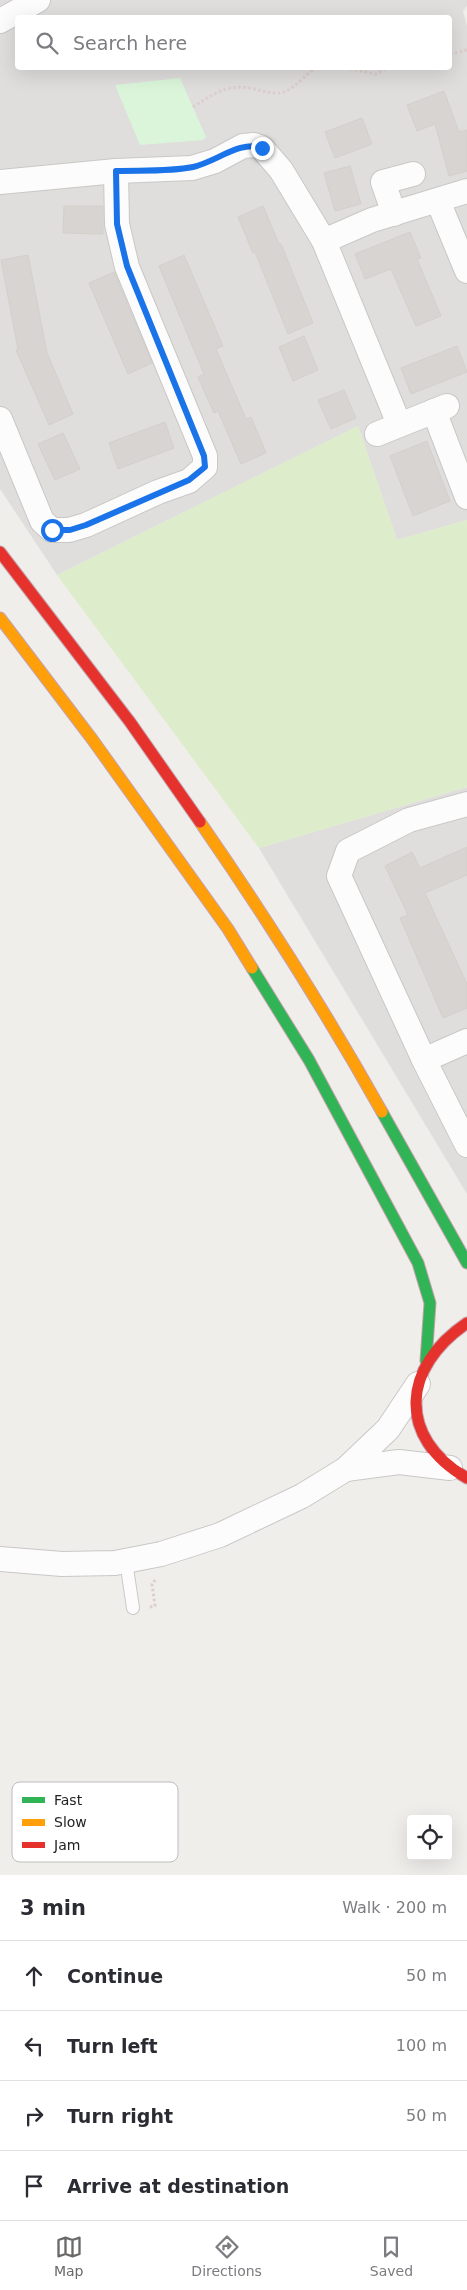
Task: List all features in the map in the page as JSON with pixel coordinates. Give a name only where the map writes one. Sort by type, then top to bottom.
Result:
[{"type":"highway","points":[[0,552],[130,722],[261,910],[344,1042],[467,1263]]},
{"type":"highway","points":[[0,618],[92,739],[228,929],[308,1060],[418,1263],[430,1303],[426,1362],[418,1384],[416,1408],[422,1432],[433,1452],[458,1473]]},
{"type":"highway","points":[[426,1362],[443,1339],[467,1324]]},
{"type":"street","points":[[0,21],[38,0]]},
{"type":"street","points":[[0,182],[116,171],[192,168],[215,161],[243,146],[254,145],[262,148],[280,170],[324,241],[399,424]]},
{"type":"street","points":[[0,419],[42,521],[52,530],[70,530],[86,525],[189,480],[205,467],[204,456],[127,266],[117,224],[116,171]]},
{"type":"street","points":[[394,214],[383,182],[413,174]]},
{"type":"street","points":[[324,241],[372,220],[467,191]]},
{"type":"street","points":[[438,201],[467,271]]},
{"type":"street","points":[[377,434],[441,408],[467,497]]},
{"type":"street","points":[[467,804],[409,820],[348,851],[339,876],[424,1060],[467,1145]]},
{"type":"street","points":[[424,1060],[467,1041]]},
{"type":"street","points":[[0,1559],[62,1564],[115,1563],[161,1554],[220,1534],[302,1496],[346,1469],[388,1429],[418,1384]]},
{"type":"street","points":[[346,1469],[398,1462],[458,1473]]},
{"type":"lane","points":[[126,1561],[133,1608]]},
{"type":"path","points":[[452,54],[467,50]]},
{"type":"path","points":[[193,107],[218,91],[232,86],[243,86],[274,93],[283,92],[313,70]]},
{"type":"path","points":[[355,70],[376,74],[384,70]]},
{"type":"shaded area","points":[[0,0],[467,0],[467,6],[463,11],[467,26],[467,520],[397,540],[358,426],[57,575],[0,489]]},
{"type":"shaded area","points":[[467,787],[467,1194],[259,848]]},
{"type":"green space","points":[[180,78],[206,137],[203,140],[140,145],[115,85]]},
{"type":"green space","points":[[358,426],[397,540],[467,520],[467,787],[259,848],[57,575]]},
{"type":"building","points":[[444,91],[459,132],[467,130],[467,171],[449,176],[435,124],[417,131],[407,105]]},
{"type":"building","points":[[362,118],[372,144],[335,158],[325,132]]},
{"type":"building","points":[[350,166],[361,204],[335,211],[324,173]]},
{"type":"building","points":[[64,206],[103,206],[103,234],[63,233]]},
{"type":"building","points":[[263,206],[279,244],[281,244],[313,323],[288,334],[255,252],[253,253],[238,217]]},
{"type":"building","points":[[410,232],[421,258],[417,259],[441,316],[416,326],[391,269],[365,279],[355,254]]},
{"type":"building","points":[[28,255],[47,353],[73,414],[49,425],[16,350],[18,349],[1,260]]},
{"type":"building","points":[[184,255],[223,346],[216,349],[246,419],[251,417],[266,453],[241,464],[218,411],[214,413],[198,377],[204,374],[159,266]]},
{"type":"building","points":[[114,272],[152,363],[128,374],[89,283]]},
{"type":"building","points":[[304,336],[318,370],[293,381],[279,347]]},
{"type":"building","points":[[457,346],[467,372],[411,394],[401,368]]},
{"type":"building","points":[[344,390],[356,418],[331,429],[318,400]]},
{"type":"building","points":[[165,422],[174,448],[118,469],[109,443]]},
{"type":"building","points":[[63,433],[80,469],[55,480],[38,444]]},
{"type":"building","points":[[427,441],[450,501],[413,516],[390,456]]},
{"type":"building","points":[[467,847],[467,875],[425,893],[467,984],[467,1008],[443,1018],[400,918],[408,915],[385,866],[412,852],[420,868]]},
{"type":"traffic: fast","points":[[252,968],[309,1060],[418,1263],[430,1303],[426,1361]]},
{"type":"traffic: fast","points":[[382,1112],[467,1263]]},
{"type":"traffic: slow","points":[[0,618],[92,739],[228,929],[252,968]]},
{"type":"traffic: slow","points":[[200,822],[294,965],[382,1112]]},
{"type":"traffic: jam","points":[[0,552],[130,722],[200,822]]},
{"type":"traffic: jam","points":[[467,1323],[445,1341],[430,1360],[420,1381],[416,1402],[419,1423],[428,1443],[444,1461],[467,1478]]},
{"type":"route","points":[[52,530],[70,530],[86,525],[189,480],[205,467],[204,456],[127,266],[117,224],[116,171],[192,168],[215,161],[243,146],[254,145],[262,148]]}]
